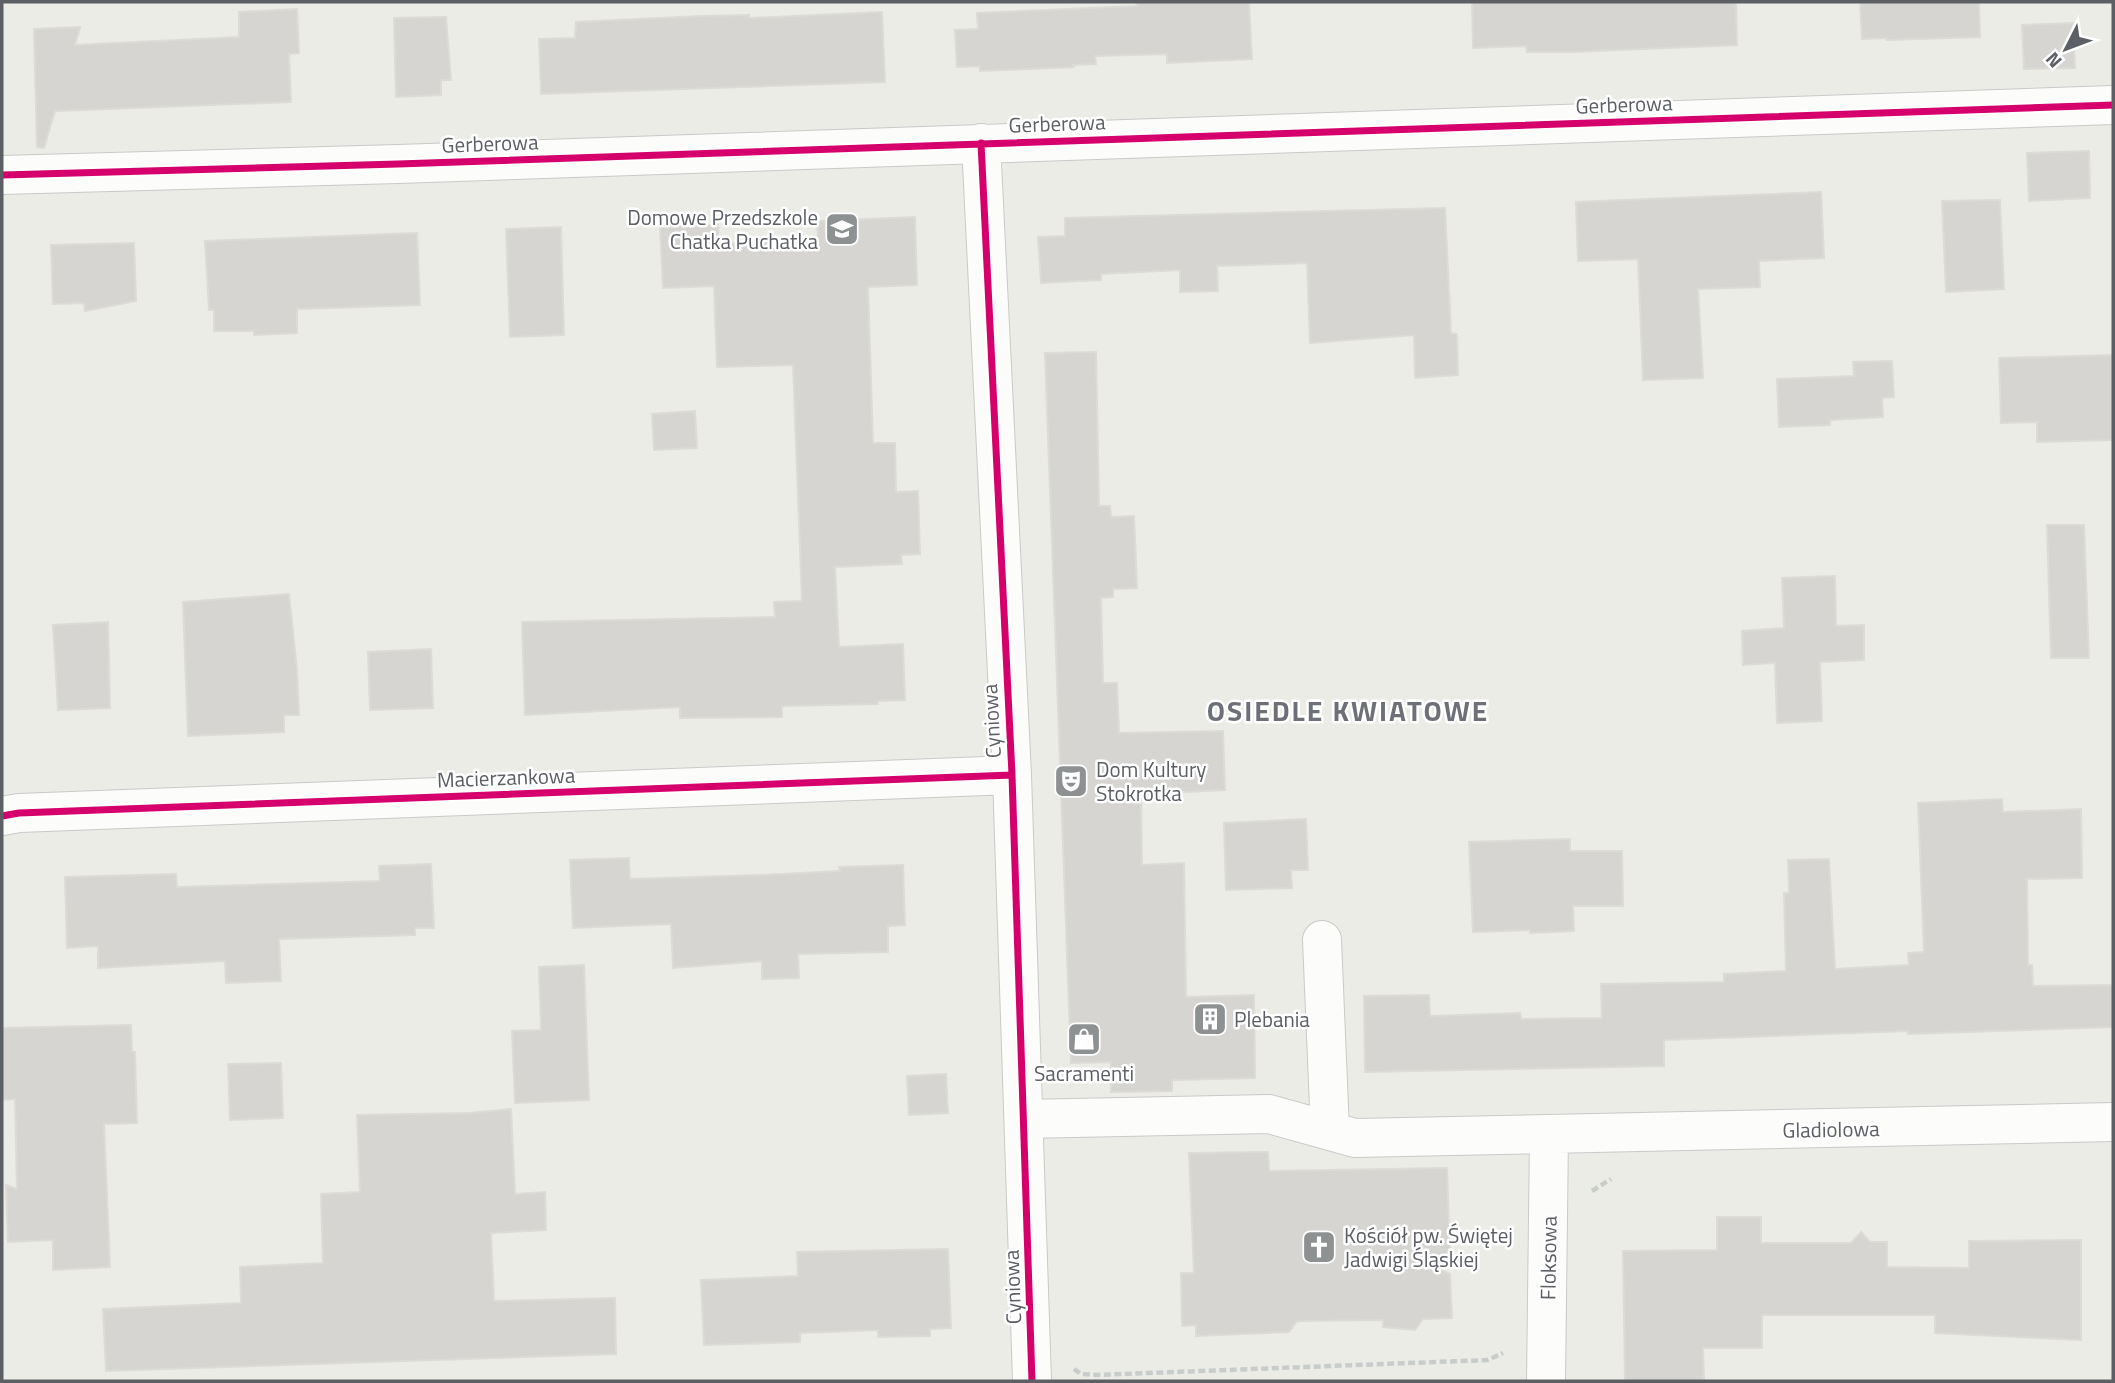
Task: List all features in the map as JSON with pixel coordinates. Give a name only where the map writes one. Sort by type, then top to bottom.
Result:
[{"type":"street","name":"Gerberowa","points":[[2,175],[2113,105]]},
{"type":"street","name":"Cyniowa","points":[[981,142],[1012,775],[1032,1381]]},
{"type":"street","name":"Macierzankowa","points":[[2,816],[19,813],[1012,775]]},
{"type":"street","points":[[1322,940],[1330,1131]]},
{"type":"street","name":"Gladiolowa","points":[[1024,1119],[1269,1114],[1355,1138],[2113,1122]]},
{"type":"street","name":"Floksowa","points":[[1546,1381],[1549,1136]]},
{"type":"path","points":[[1587,1199],[1592,1191],[1606,1180],[1615,1178]]},
{"type":"path","points":[[1069,1366],[1081,1374],[1096,1375],[1488,1360],[1508,1349],[1516,1338],[1518,1322],[1547,1321]]},
{"type":"building","points":[[1136,2],[1249,2],[1252,59],[1167,63],[1167,54],[1095,56],[1096,64],[1073,65],[1074,67],[980,71],[979,66],[957,67],[955,30],[978,29],[977,13],[1137,6]]},
{"type":"building","points":[[1472,2],[1736,2],[1737,45],[1571,52],[1527,52],[1526,46],[1473,48]]},
{"type":"building","points":[[1860,2],[1979,2],[1980,37],[1862,39]]},
{"type":"building","points":[[297,9],[299,53],[289,54],[291,102],[55,111],[44,148],[37,147],[34,29],[80,27],[75,45],[239,37],[239,12]]},
{"type":"building","points":[[882,12],[885,82],[541,94],[539,39],[575,38],[576,22]]},
{"type":"building","points":[[446,17],[451,80],[441,80],[441,95],[396,97],[394,18]]},
{"type":"building","points":[[2073,23],[2075,68],[2024,69],[2022,25]]},
{"type":"building","points":[[2089,151],[2090,198],[2029,201],[2027,153]]},
{"type":"building","points":[[1821,192],[1824,258],[1759,261],[1760,287],[1698,289],[1703,378],[1643,380],[1638,259],[1578,261],[1576,202]]},
{"type":"building","points":[[2000,200],[2004,289],[1946,292],[1942,201]]},
{"type":"building","points":[[1445,208],[1451,333],[1457,334],[1458,375],[1415,378],[1414,335],[1310,343],[1307,263],[1217,266],[1218,291],[1180,292],[1180,270],[1101,274],[1101,280],[1041,283],[1038,237],[1065,236],[1065,218]]},
{"type":"building","points":[[915,217],[917,285],[868,287],[873,443],[895,443],[896,492],[918,491],[920,554],[901,555],[902,564],[835,567],[839,647],[903,644],[905,700],[878,701],[878,704],[782,706],[782,717],[680,718],[680,707],[525,715],[522,622],[775,617],[774,602],[802,601],[793,365],[717,367],[714,286],[663,288],[660,227],[718,225],[719,244],[809,240],[808,237],[818,237],[817,221]]},
{"type":"building","points":[[561,227],[564,335],[510,337],[506,229]]},
{"type":"building","points":[[417,233],[420,305],[297,309],[297,333],[254,335],[254,331],[214,331],[214,310],[209,310],[205,241]]},
{"type":"building","points":[[134,243],[136,301],[85,311],[84,303],[53,304],[51,245]]},
{"type":"building","points":[[1096,352],[1099,506],[1110,506],[1111,517],[1134,516],[1137,588],[1113,589],[1113,597],[1101,598],[1103,683],[1117,683],[1119,733],[1223,731],[1225,790],[1141,794],[1142,865],[1184,863],[1186,997],[1254,995],[1255,1078],[1172,1080],[1172,1091],[1111,1092],[1111,1062],[1071,1063],[1045,353]]},
{"type":"building","points":[[2113,355],[2113,440],[2037,442],[2037,422],[2001,423],[1999,358]]},
{"type":"building","points":[[1892,361],[1894,397],[1882,398],[1883,417],[1830,420],[1830,425],[1779,427],[1777,379],[1854,376],[1853,362]]},
{"type":"building","points":[[695,411],[697,448],[654,450],[652,414]]},
{"type":"building","points":[[2047,525],[2084,525],[2089,658],[2051,658]]},
{"type":"building","points":[[1835,576],[1836,626],[1864,625],[1864,660],[1820,662],[1822,721],[1777,723],[1775,663],[1743,665],[1742,631],[1784,628],[1782,578]]},
{"type":"building","points":[[289,594],[299,715],[284,715],[284,732],[188,736],[183,602]]},
{"type":"building","points":[[108,622],[110,708],[58,710],[53,625]]},
{"type":"building","points":[[431,649],[433,708],[370,710],[368,652]]},
{"type":"building","points":[[2002,799],[2003,812],[2081,809],[2082,878],[2027,879],[2028,965],[2032,965],[2033,986],[2113,985],[2113,1027],[1664,1040],[1664,1066],[1365,1072],[1364,996],[1429,995],[1430,1016],[1520,1013],[1521,1019],[1602,1018],[1601,984],[1724,982],[1724,974],[1786,971],[1784,893],[1789,893],[1788,860],[1829,859],[1835,969],[1909,965],[1908,953],[1924,952],[1918,803]]},
{"type":"building","points":[[1306,819],[1308,870],[1291,870],[1292,888],[1226,890],[1224,823]]},
{"type":"building","points":[[1570,839],[1570,851],[1622,851],[1623,906],[1573,906],[1574,931],[1473,932],[1469,842]]},
{"type":"building","points":[[629,858],[630,879],[840,871],[839,867],[903,865],[905,925],[888,926],[888,952],[798,954],[799,978],[762,979],[762,961],[673,968],[671,924],[573,928],[570,860]]},
{"type":"building","points":[[431,864],[434,928],[415,928],[415,935],[279,939],[281,981],[226,983],[225,961],[98,968],[98,946],[67,948],[65,877],[176,874],[177,887],[380,881],[379,866]]},
{"type":"building","points":[[584,965],[589,1100],[515,1103],[512,1031],[541,1030],[539,967]]},
{"type":"building","points":[[131,1025],[132,1052],[135,1052],[137,1123],[104,1124],[110,1267],[53,1270],[53,1240],[8,1242],[6,1185],[17,1189],[15,1099],[2,1100],[2,1028]]},
{"type":"building","points":[[281,1063],[283,1118],[230,1120],[228,1064]]},
{"type":"building","points":[[946,1074],[948,1113],[909,1115],[907,1076]]},
{"type":"building","points":[[511,1109],[515,1194],[545,1192],[546,1230],[491,1233],[494,1301],[615,1298],[616,1354],[106,1371],[103,1309],[241,1303],[240,1267],[323,1263],[321,1194],[360,1192],[357,1115],[470,1113]]},
{"type":"building","name":"Kościół pw. Świętej Jadwigi Śląskiej","points":[[1268,1152],[1269,1171],[1447,1168],[1450,1257],[1442,1270],[1450,1274],[1452,1318],[1423,1319],[1415,1330],[1383,1327],[1383,1320],[1297,1321],[1289,1332],[1196,1336],[1196,1325],[1182,1326],[1181,1273],[1194,1273],[1189,1153]]},
{"type":"building","points":[[1717,1217],[1761,1217],[1761,1243],[1851,1243],[1861,1232],[1870,1242],[1887,1242],[1887,1267],[1969,1268],[1969,1241],[2081,1240],[2081,1340],[1935,1333],[1935,1315],[1762,1315],[1762,1348],[1703,1348],[1704,1381],[1625,1381],[1623,1251],[1717,1250]]},
{"type":"building","points":[[948,1249],[951,1328],[930,1329],[930,1336],[878,1337],[878,1330],[800,1333],[800,1342],[704,1345],[701,1280],[798,1276],[797,1252]]},
{"type":"cycle path","points":[[2,175],[398,164],[2113,105]]},
{"type":"cycle path","points":[[981,143],[1012,775],[1032,1381]]},
{"type":"cycle path","points":[[2,816],[19,813],[1012,775]]},
{"type":"place","name":"Domowe Przedszkole Chatka Puchatka","points":[[842,229]]},
{"type":"place","name":"Dom Kultury Stokrotka","points":[[1071,781]]},
{"type":"place","name":"Plebania","points":[[1210,1019]]},
{"type":"place","name":"Sacramenti","points":[[1084,1039]]},
{"type":"place","name":"Kościół pw. Świętej Jadwigi Śląskiej","points":[[1319,1247]]},
{"type":"district","name":"OSIEDLE KWIATOWE","points":[[1348,710]]}]
